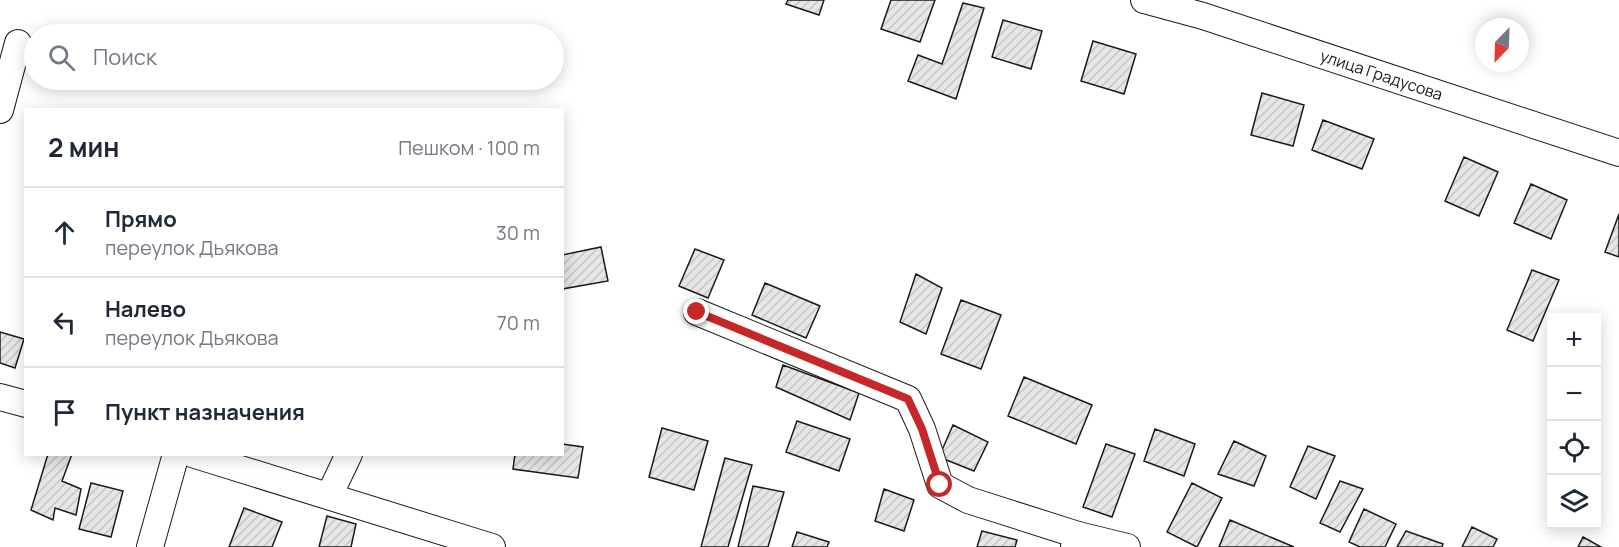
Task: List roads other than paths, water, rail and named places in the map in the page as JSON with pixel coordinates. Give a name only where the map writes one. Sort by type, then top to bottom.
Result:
[{"type":"street","name":"улица Градусова","points":[[1144,0],[1205,8],[1619,153]]},
{"type":"street","points":[[0,110],[18,43]]},
{"type":"street","points":[[697,312],[908,399],[922,429],[940,485],[968,500],[1076,541],[1127,547]]},
{"type":"street","points":[[0,396],[24,403]]},
{"type":"street","points":[[150,547],[175,456]]},
{"type":"street","points":[[199,456],[492,547]]},
{"type":"street","points":[[329,496],[348,456]]}]
